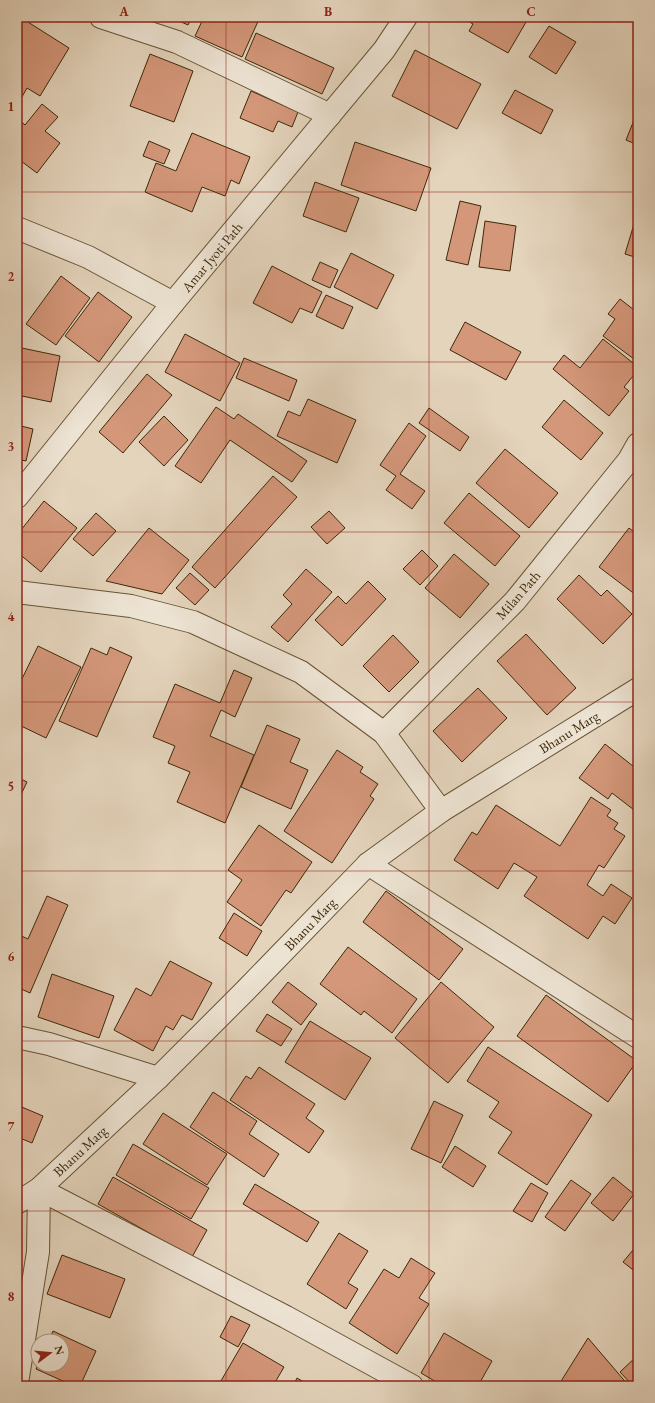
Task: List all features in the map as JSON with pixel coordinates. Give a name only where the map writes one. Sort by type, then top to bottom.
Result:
[{"type":"street","points":[[101,17],[177,42],[330,115]]},
{"type":"street","name":"Amar Jyoti Path","points":[[17,497],[384,50],[406,17]]},
{"type":"street","points":[[17,228],[88,258],[174,304]]},
{"type":"street","name":"Milan Path","points":[[384,733],[515,601],[629,460],[638,444]]},
{"type":"street","points":[[17,592],[131,606],[193,622],[301,672],[384,733],[441,810]]},
{"type":"street","name":"Bhanu Marg","points":[[17,1203],[39,1189],[158,1078],[368,864],[441,810],[638,689]]},
{"type":"street","points":[[368,864],[638,1037]]},
{"type":"street","points":[[17,1037],[49,1044],[158,1078]]},
{"type":"street","points":[[17,1383],[38,1252],[39,1189],[286,1317],[412,1386]]},
{"type":"building","points":[[17,17],[20,17],[69,48],[40,96],[27,88],[19,102],[17,101]]},
{"type":"building","points":[[170,17],[192,17],[188,25]]},
{"type":"building","points":[[204,17],[260,17],[242,57],[195,36]]},
{"type":"building","points":[[461,17],[529,17],[508,53],[469,31],[473,24]]},
{"type":"building","points":[[549,26],[576,42],[556,74],[529,57]]},
{"type":"building","points":[[256,33],[334,68],[322,94],[245,59]]},
{"type":"building","points":[[415,50],[481,84],[457,129],[392,96]]},
{"type":"building","points":[[150,54],[193,71],[174,122],[130,106]]},
{"type":"building","points":[[515,90],[553,110],[541,134],[502,113]]},
{"type":"building","points":[[251,91],[298,112],[292,127],[278,121],[273,132],[240,118]]},
{"type":"building","points":[[42,104],[58,117],[45,131],[60,143],[37,173],[17,158],[17,118],[25,125]]},
{"type":"building","points":[[636,115],[638,115],[638,145],[626,140]]},
{"type":"building","points":[[192,133],[250,157],[239,184],[231,180],[225,196],[202,187],[192,212],[145,192],[156,163],[176,171]]},
{"type":"building","points":[[149,141],[170,150],[164,164],[143,156]]},
{"type":"building","points":[[355,142],[431,168],[416,211],[341,185]]},
{"type":"building","points":[[315,182],[359,198],[346,232],[303,216]]},
{"type":"building","points":[[460,201],[481,206],[468,265],[446,260]]},
{"type":"building","points":[[638,214],[638,258],[625,254]]},
{"type":"building","points":[[485,221],[516,226],[510,271],[479,267]]},
{"type":"building","points":[[351,253],[394,275],[377,309],[334,287]]},
{"type":"building","points":[[320,262],[338,270],[330,288],[312,280]]},
{"type":"building","points":[[272,266],[322,292],[312,313],[300,308],[292,323],[253,303]]},
{"type":"building","points":[[61,276],[90,298],[56,345],[26,324]]},
{"type":"building","points":[[98,292],[132,317],[99,362],[65,336]]},
{"type":"building","points":[[326,295],[353,307],[343,329],[316,316]]},
{"type":"building","points":[[620,299],[638,313],[638,362],[603,336],[615,319],[608,314]]},
{"type":"building","points":[[465,322],[521,352],[506,380],[450,350]]},
{"type":"building","points":[[185,334],[240,363],[220,401],[165,372]]},
{"type":"building","points":[[603,339],[638,367],[638,370],[624,387],[629,391],[609,416],[553,369],[564,355],[580,368]]},
{"type":"building","points":[[17,347],[60,356],[51,402],[17,395]]},
{"type":"building","points":[[244,358],[297,380],[289,401],[236,378]]},
{"type":"building","points":[[147,374],[172,395],[123,453],[99,432]]},
{"type":"building","points":[[308,399],[356,420],[337,463],[277,436],[288,411],[300,416]]},
{"type":"building","points":[[564,400],[603,433],[581,460],[542,427]]},
{"type":"building","points":[[216,407],[234,419],[238,414],[307,461],[292,482],[230,440],[201,483],[175,466]]},
{"type":"building","points":[[429,408],[469,437],[460,451],[419,423]]},
{"type":"building","points":[[164,416],[188,440],[164,466],[139,442]]},
{"type":"building","points":[[409,423],[426,436],[400,474],[425,491],[412,509],[386,490],[396,476],[380,465]]},
{"type":"building","points":[[17,425],[33,429],[26,461],[17,459]]},
{"type":"building","points":[[505,449],[558,493],[529,528],[476,483]]},
{"type":"building","points":[[273,476],[297,497],[215,588],[192,567]]},
{"type":"building","points":[[469,493],[520,536],[495,566],[444,523]]},
{"type":"building","points":[[44,501],[77,528],[41,572],[17,552],[17,535]]},
{"type":"building","points":[[329,511],[345,528],[327,544],[311,527]]},
{"type":"building","points":[[96,513],[116,531],[93,556],[73,539]]},
{"type":"building","points":[[149,528],[189,560],[162,594],[106,581]]},
{"type":"building","points":[[629,528],[638,535],[638,593],[636,595],[599,567]]},
{"type":"building","points":[[422,550],[438,566],[420,585],[403,569]]},
{"type":"building","points":[[454,554],[489,584],[460,618],[425,588]]},
{"type":"building","points":[[306,569],[332,592],[288,642],[271,627],[292,604],[283,595]]},
{"type":"building","points":[[190,573],[209,590],[195,605],[176,588]]},
{"type":"building","points":[[579,575],[601,596],[607,590],[632,614],[603,644],[557,599]]},
{"type":"building","points":[[368,581],[386,599],[342,646],[315,620],[338,596],[346,604]]},
{"type":"building","points":[[526,634],[576,688],[547,715],[497,661]]},
{"type":"building","points":[[393,635],[419,662],[389,692],[363,666]]},
{"type":"building","points":[[38,646],[81,667],[46,738],[17,724],[17,689]]},
{"type":"building","points":[[110,647],[132,657],[97,737],[59,721],[91,648],[107,655]]},
{"type":"building","points":[[234,670],[252,678],[235,717],[221,710],[210,736],[254,755],[225,823],[177,802],[190,772],[168,763],[175,746],[153,737],[175,684],[220,703]]},
{"type":"building","points":[[478,688],[507,718],[462,762],[433,731]]},
{"type":"building","points":[[267,725],[300,739],[290,762],[308,770],[291,809],[241,787]]},
{"type":"building","points":[[605,744],[638,770],[638,813],[612,793],[608,799],[579,778]]},
{"type":"building","points":[[337,750],[363,767],[360,772],[378,784],[370,796],[374,799],[332,863],[284,831]]},
{"type":"building","points":[[17,777],[27,782],[17,803]]},
{"type":"building","points":[[591,797],[611,810],[607,816],[618,823],[614,829],[625,836],[604,868],[599,865],[587,885],[603,896],[611,884],[632,898],[615,924],[603,916],[588,939],[524,896],[537,877],[514,863],[498,889],[454,860],[472,832],[477,835],[496,805],[560,846]]},
{"type":"building","points":[[259,825],[312,862],[291,893],[286,890],[261,926],[227,902],[242,880],[228,870]]},
{"type":"building","points":[[386,891],[463,949],[439,980],[363,922]]},
{"type":"building","points":[[47,896],[68,905],[30,993],[17,987],[17,934],[28,939]]},
{"type":"building","points":[[234,913],[262,931],[247,956],[219,938]]},
{"type":"building","points":[[348,947],[417,999],[392,1033],[364,1011],[361,1015],[320,984]]},
{"type":"building","points":[[170,961],[212,983],[192,1020],[182,1015],[173,1030],[166,1026],[153,1051],[114,1030],[136,988],[151,996]]},
{"type":"building","points":[[52,974],[114,996],[99,1038],[38,1017]]},
{"type":"building","points":[[288,982],[317,1004],[301,1025],[272,1002]]},
{"type":"building","points":[[441,982],[494,1027],[448,1083],[395,1038]]},
{"type":"building","points":[[546,995],[637,1061],[608,1102],[517,1036]]},
{"type":"building","points":[[267,1014],[292,1029],[281,1046],[256,1031]]},
{"type":"building","points":[[310,1021],[371,1058],[345,1100],[285,1062]]},
{"type":"building","points":[[488,1047],[592,1115],[547,1185],[498,1153],[512,1132],[489,1117],[499,1102],[467,1081]]},
{"type":"building","points":[[259,1067],[315,1104],[306,1118],[324,1131],[309,1153],[230,1100],[246,1076],[251,1079]]},
{"type":"building","points":[[213,1092],[257,1121],[249,1134],[279,1154],[264,1177],[190,1127]]},
{"type":"building","points":[[434,1101],[463,1115],[441,1163],[411,1149]]},
{"type":"building","points":[[17,1105],[43,1116],[32,1143],[20,1138],[17,1146]]},
{"type":"building","points":[[163,1113],[227,1154],[207,1185],[143,1144]]},
{"type":"building","points":[[133,1144],[209,1188],[191,1219],[116,1175]]},
{"type":"building","points":[[455,1146],[486,1166],[473,1187],[442,1167]]},
{"type":"building","points":[[113,1177],[207,1230],[192,1257],[98,1204]]},
{"type":"building","points":[[613,1177],[634,1194],[613,1221],[591,1203]]},
{"type":"building","points":[[571,1180],[591,1194],[565,1231],[545,1217]]},
{"type":"building","points":[[531,1183],[548,1193],[532,1222],[513,1211]]},
{"type":"building","points":[[255,1184],[319,1222],[307,1242],[243,1204]]},
{"type":"building","points":[[339,1233],[368,1251],[348,1283],[358,1289],[346,1309],[307,1284]]},
{"type":"building","points":[[638,1244],[638,1272],[637,1273],[623,1262]]},
{"type":"building","points":[[62,1255],[125,1279],[110,1318],[47,1294]]},
{"type":"building","points":[[411,1258],[435,1273],[419,1298],[429,1304],[397,1354],[349,1323],[384,1269],[399,1278]]},
{"type":"building","points":[[231,1316],[250,1325],[238,1347],[220,1337]]},
{"type":"building","points":[[444,1333],[492,1361],[478,1386],[443,1386],[421,1373]]},
{"type":"building","points":[[588,1338],[629,1386],[558,1386]]},
{"type":"building","points":[[70,1339],[96,1351],[80,1386],[74,1386],[45,1373],[70,1373]]},
{"type":"building","points":[[243,1343],[284,1367],[273,1386],[218,1386]]},
{"type":"building","points":[[638,1355],[638,1386],[633,1386],[620,1372]]},
{"type":"building","points":[[297,1378],[311,1386],[293,1386]]}]
